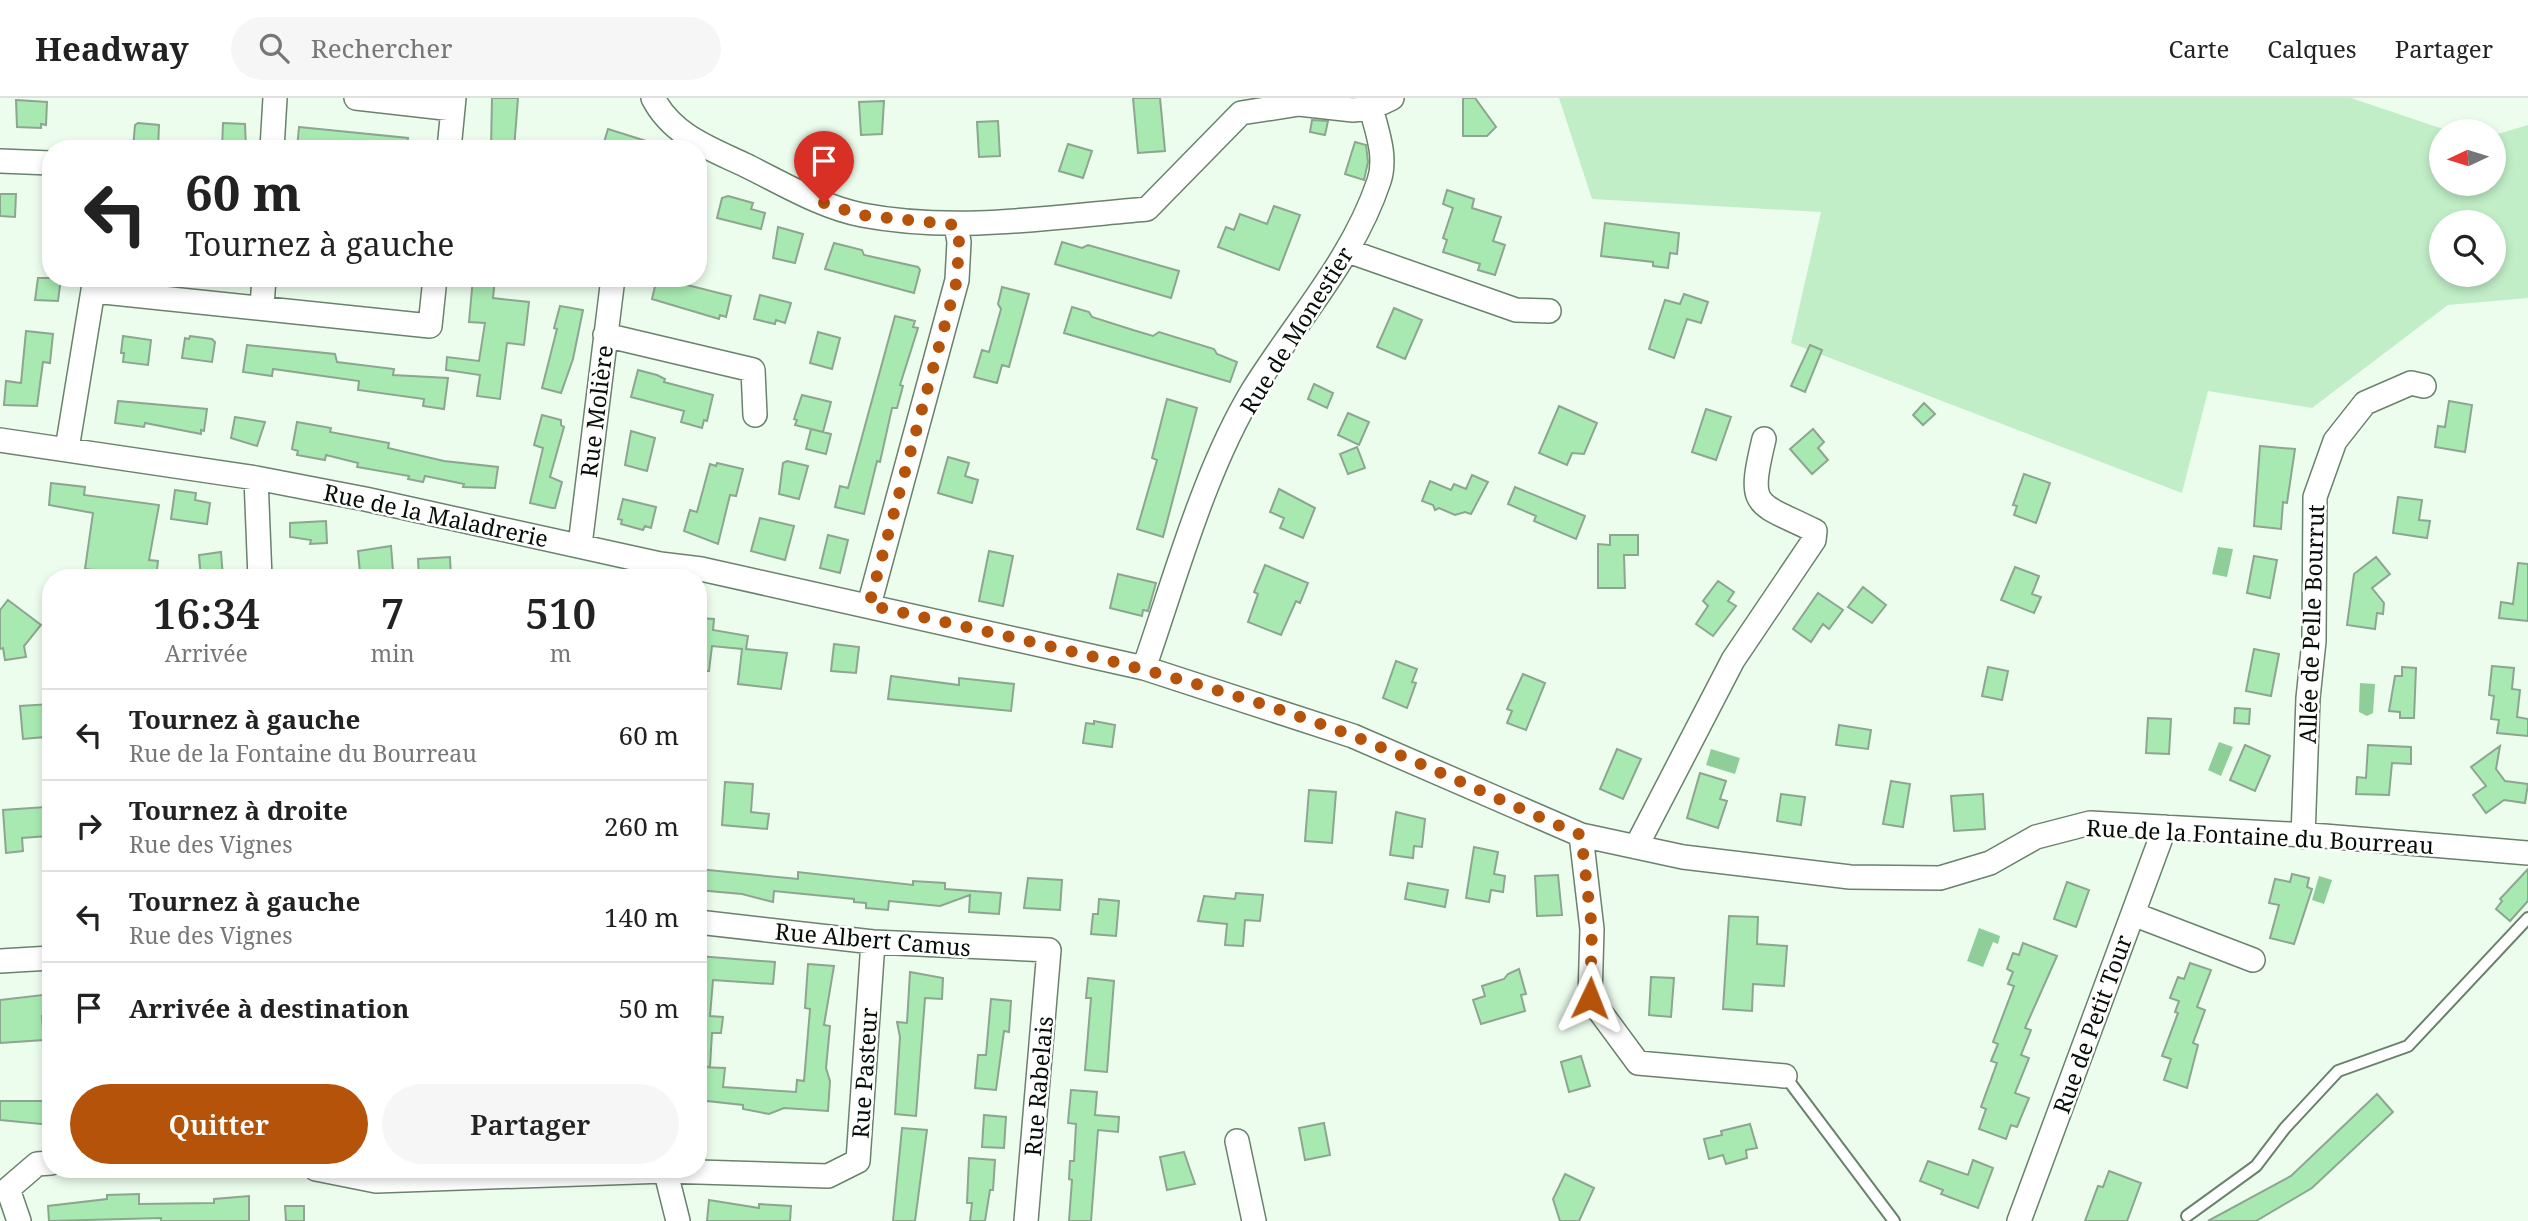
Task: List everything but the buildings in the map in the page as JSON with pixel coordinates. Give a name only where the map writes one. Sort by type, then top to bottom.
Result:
[{"type":"street","points":[[273,140],[275,98]]},
{"type":"street","points":[[356,98],[454,104],[450,140]]},
{"type":"street","points":[[653,98],[679,140]]},
{"type":"street","points":[[707,154],[860,215],[956,225],[1147,209],[1241,113],[1299,104],[1353,110],[1382,103]]},
{"type":"street","name":"Rue de Monestier","points":[[1144,668],[1216,468],[1252,392],[1348,251],[1380,179],[1382,103]]},
{"type":"street","points":[[0,161],[42,163]]},
{"type":"street","points":[[869,605],[957,280],[959,242],[956,225]]},
{"type":"street","points":[[1348,251],[1516,310],[1549,311]]},
{"type":"street","points":[[67,449],[94,287]]},
{"type":"street","points":[[110,287],[430,327],[434,287]]},
{"type":"street","points":[[262,306],[263,287]]},
{"type":"street","name":"Rue Molière","points":[[580,545],[612,287]]},
{"type":"street","points":[[605,335],[753,370],[755,415]]},
{"type":"street","name":"Allée de Pelle Bourrut","points":[[2303,837],[2308,698],[2314,641],[2315,497],[2335,441],[2365,403],[2411,383],[2424,386]]},
{"type":"street","points":[[1636,848],[1733,660],[1814,540],[1815,531],[1762,505],[1755,493],[1754,481],[1764,439]]},
{"type":"street","name":"Rue de la Maladrerie","points":[[0,440],[256,478],[580,545],[653,569]]},
{"type":"street","points":[[256,478],[260,569]]},
{"type":"street","name":"Rue de la Maladrerie","points":[[707,570],[869,605]]},
{"type":"street","name":"Rue de la Fontaine du Bourreau","points":[[869,605],[1144,668],[1353,736],[1581,835],[1683,857],[1850,877],[1940,878],[1990,863],[2036,837],[2090,823],[2303,837],[2324,836],[2528,852]]},
{"type":"street","name":"Rue de Petit Tour","points":[[2019,1221],[2165,827]]},
{"type":"street","points":[[1581,835],[1592,929],[1590,998],[1638,1063],[1786,1076]]},
{"type":"street","points":[[2133,914],[2253,960]]},
{"type":"street","name":"Rue Albert Camus","points":[[707,923],[873,942],[1049,950]]},
{"type":"street","name":"Rue Pasteur","points":[[707,1172],[828,1176],[858,1161],[873,942]]},
{"type":"street","name":"Rue Rabelais","points":[[1026,1221],[1049,950]]},
{"type":"street","points":[[0,961],[42,959]]},
{"type":"street","points":[[1237,1141],[1254,1221]]},
{"type":"street","points":[[19,1221],[4,1186],[37,1164],[42,1164]]},
{"type":"street","name":"Rue Pasteur","points":[[361,1178],[376,1181],[455,1178]]},
{"type":"street","points":[[667,1178],[678,1221]]},
{"type":"lane","points":[[2187,1216],[2256,1166],[2285,1128],[2338,1071],[2408,1046],[2528,918]]},
{"type":"lane","points":[[1786,1076],[1894,1221]]},
{"type":"shaded area","points":[[1559,98],[2351,98],[2429,124],[2429,196],[2506,196],[2506,131],[2528,125],[2528,298],[2448,305],[2312,408],[2208,391],[2182,493],[1791,343],[1821,212],[1592,199]]},
{"type":"shaded area","points":[[2218,547],[2233,549],[2227,577],[2212,574]]},
{"type":"shaded area","points":[[2360,683],[2375,684],[2373,713],[2367,716],[2359,712]]},
{"type":"shaded area","points":[[2219,742],[2233,747],[2221,776],[2208,770]]},
{"type":"shaded area","points":[[1711,749],[1740,758],[1735,774],[1706,765]]},
{"type":"shaded area","points":[[2319,876],[2332,880],[2324,904],[2312,900]]},
{"type":"shaded area","points":[[1979,928],[2000,936],[1998,944],[1993,942],[1983,967],[1967,961]]},
{"type":"route","points":[[824,203],[860,215],[956,225],[959,242],[957,280],[869,605],[1144,668],[1353,736],[1581,835],[1592,929],[1590,998]]}]
